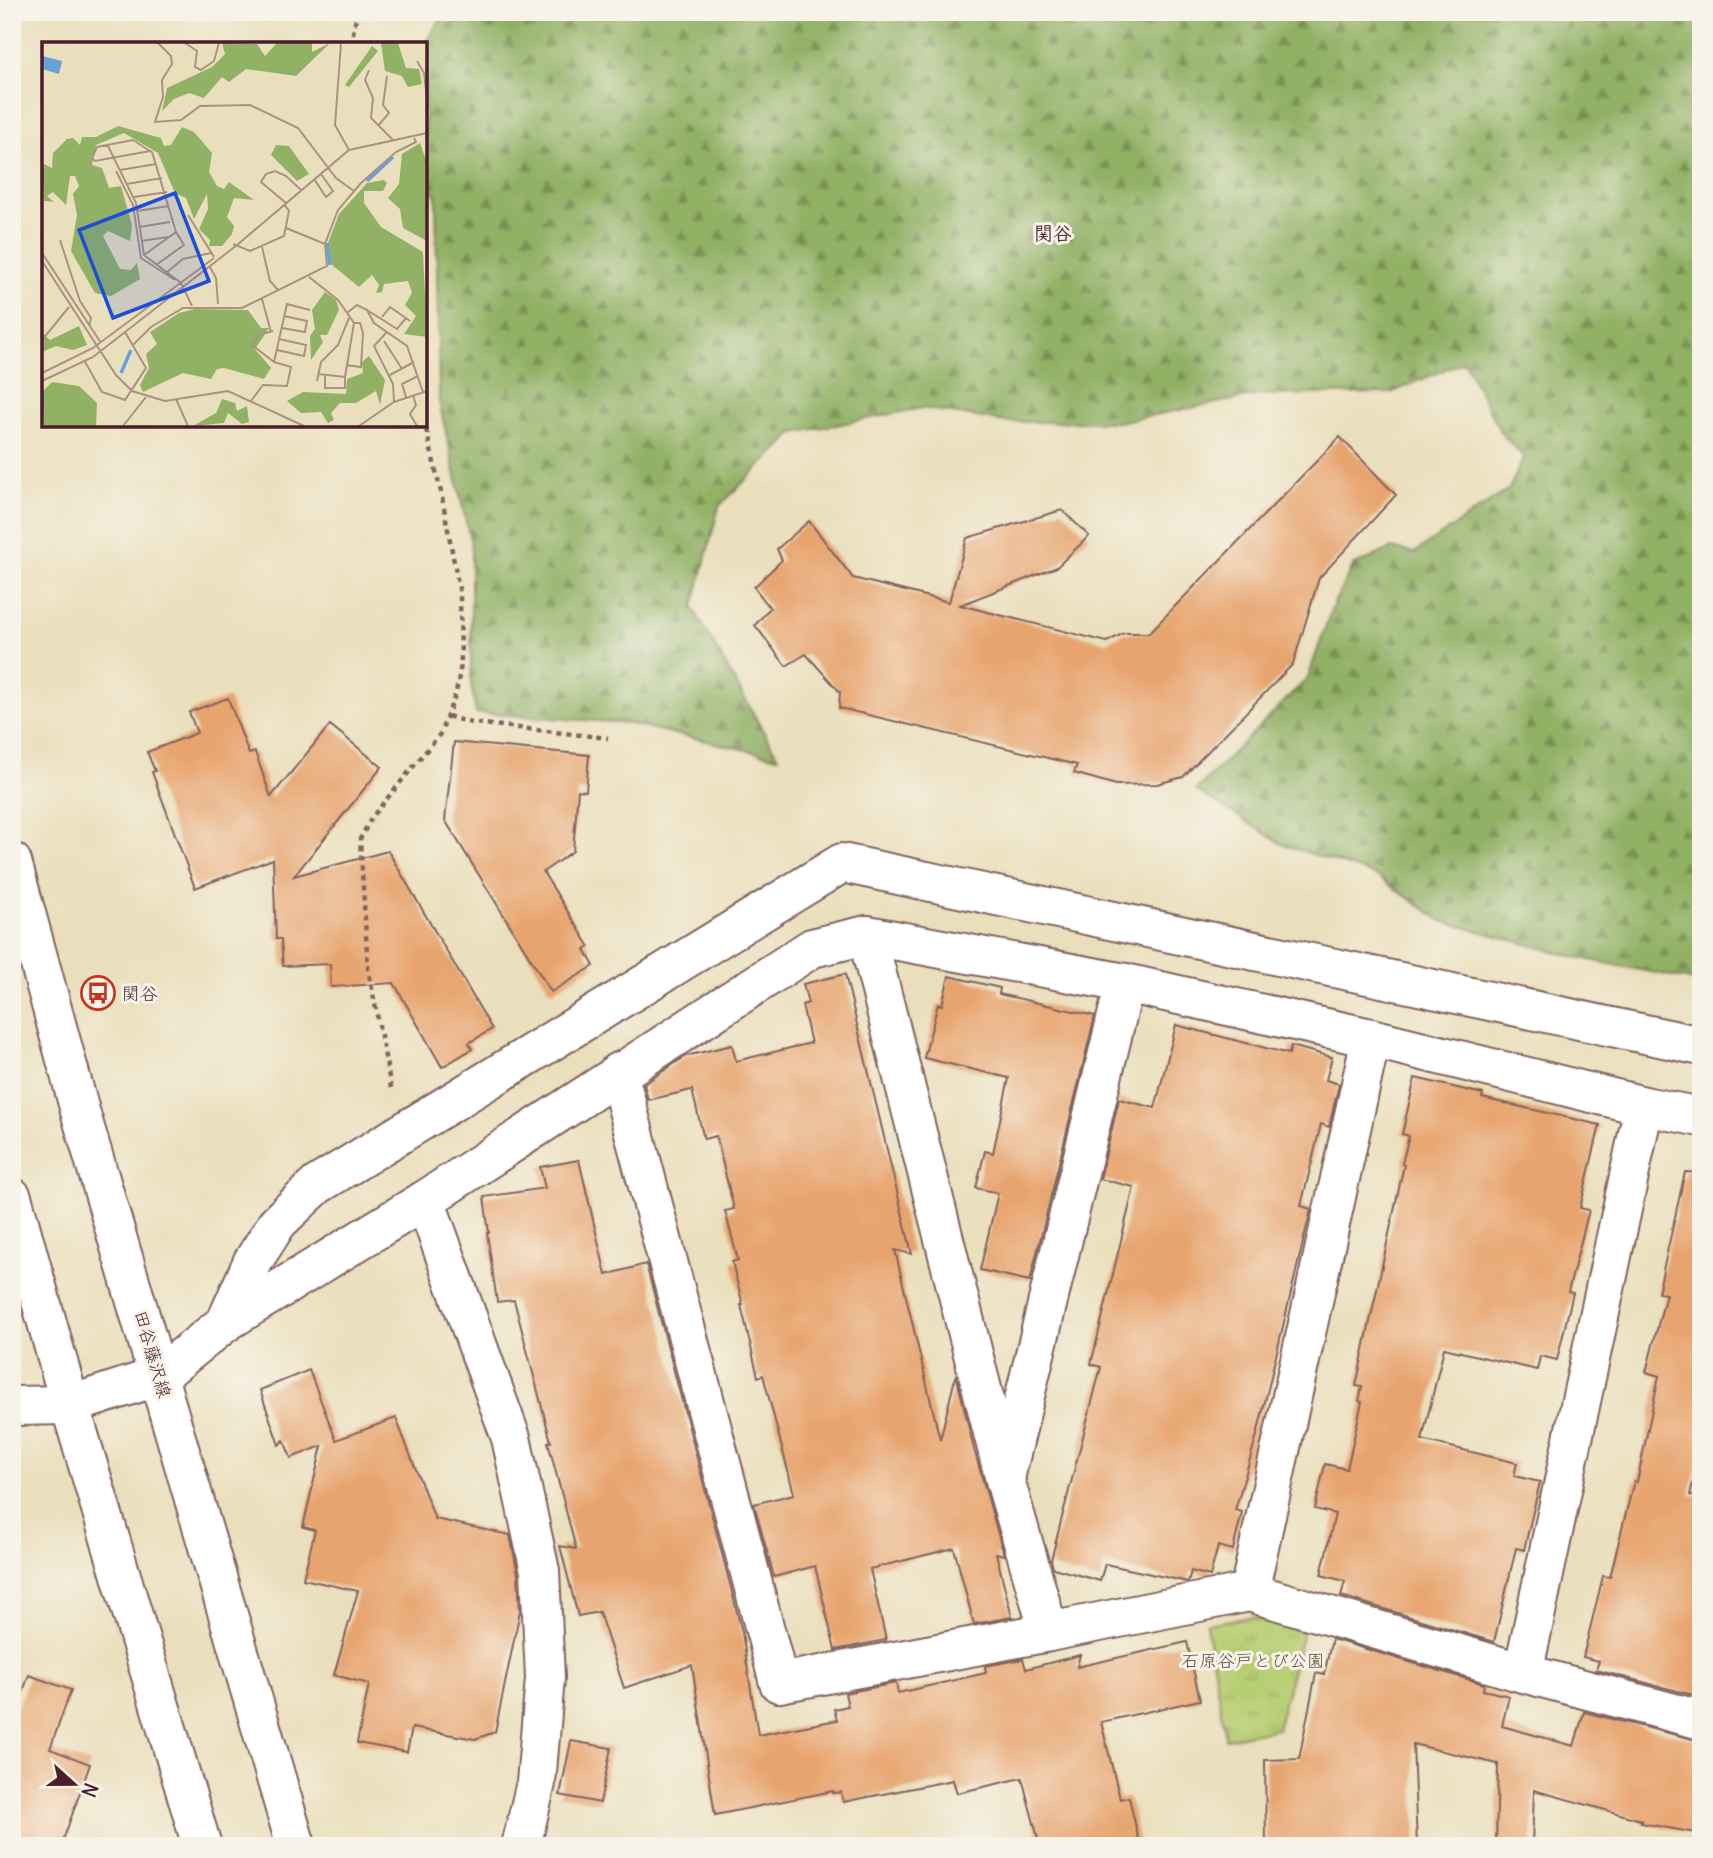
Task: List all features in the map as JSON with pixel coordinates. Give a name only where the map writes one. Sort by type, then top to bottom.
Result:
[{"type":"street","name":"田谷藤沢線","points":[[12,862],[80,1111],[296,1846]]},
{"type":"street","points":[[226,1322],[253,1261],[278,1222],[317,1185],[842,863],[1701,1046]]},
{"type":"street","points":[[867,935],[1005,1480],[1049,1632]]},
{"type":"street","points":[[12,1406],[70,1405],[159,1376],[226,1322],[425,1200],[812,948],[867,935],[1125,983],[1371,1038],[1644,1106],[1701,1117]]},
{"type":"street","points":[[1005,1480],[1125,983]]},
{"type":"street","points":[[1249,1592],[1371,1038]]},
{"type":"street","points":[[618,1072],[779,1683],[1249,1592],[1523,1673],[1701,1720]]},
{"type":"street","points":[[1523,1673],[1644,1106]]},
{"type":"street","points":[[12,1197],[70,1405],[202,1846]]},
{"type":"street","points":[[425,1200],[510,1438],[540,1571],[545,1678],[536,1783],[521,1846]]},
{"type":"path","points":[[351,42],[357,12]]},
{"type":"path","points":[[406,1131],[393,1096],[368,968],[360,839],[372,817],[440,734],[456,693],[461,665],[460,594],[425,427]]},
{"type":"path","points":[[448,716],[466,722],[608,738]]},
{"type":"green space","points":[[445,12],[1701,12],[1701,982],[1575,957],[1442,921],[1375,875],[1282,844],[1196,790],[1308,678],[1333,605],[1353,566],[1392,548],[1414,553],[1509,489],[1524,457],[1501,433],[1464,361],[1391,393],[1258,395],[1118,422],[1007,422],[922,408],[794,433],[719,506],[693,608],[778,757],[626,723],[476,713],[471,685],[471,544],[439,401],[436,196],[427,180],[426,42]]},
{"type":"green space","name":"石原谷戸とび公園","points":[[1251,1617],[1303,1632],[1277,1729],[1226,1739],[1206,1624]]},
{"type":"building","points":[[1340,437],[1396,495],[1319,578],[1293,664],[1183,777],[1157,784],[1116,785],[1074,773],[1077,765],[839,708],[840,692],[806,654],[786,666],[755,625],[770,608],[754,587],[782,560],[777,549],[809,521],[853,578],[949,602],[967,538],[1062,510],[1089,536],[1057,567],[960,605],[1107,642],[1124,633],[1149,633]]},
{"type":"building","points":[[228,698],[249,754],[255,752],[271,797],[330,725],[382,767],[294,876],[388,851],[492,1029],[469,1043],[472,1049],[442,1067],[394,983],[331,987],[330,964],[283,966],[281,939],[276,939],[273,859],[195,888],[147,752],[197,733],[189,712]]},
{"type":"building","points":[[454,742],[589,755],[586,791],[578,790],[573,851],[543,872],[590,947],[585,950],[594,966],[551,992],[445,820]]},
{"type":"building","points":[[845,974],[912,1254],[895,1250],[940,1440],[956,1374],[1004,1555],[996,1553],[1012,1617],[974,1624],[954,1548],[870,1569],[886,1640],[835,1650],[815,1566],[774,1577],[754,1504],[794,1494],[763,1375],[758,1377],[741,1305],[732,1262],[738,1260],[725,1211],[734,1209],[716,1136],[704,1139],[692,1090],[648,1100],[644,1084],[686,1056],[732,1045],[736,1061],[811,1043],[802,1005],[808,1003],[803,984]]},
{"type":"building","points":[[949,976],[1000,988],[999,994],[1095,1016],[1030,1281],[980,1270],[998,1193],[976,1188],[985,1151],[993,1153],[1009,1078],[924,1058],[938,1004],[942,1005]]},
{"type":"building","points":[[1176,1025],[1289,1054],[1291,1046],[1332,1057],[1326,1080],[1339,1084],[1329,1127],[1321,1124],[1301,1206],[1311,1209],[1257,1435],[1235,1510],[1242,1512],[1233,1550],[1218,1546],[1210,1576],[1191,1571],[1188,1582],[1105,1564],[1100,1581],[1053,1568],[1051,1560],[1101,1367],[1091,1364],[1134,1187],[1100,1179],[1119,1099],[1155,1108]]},
{"type":"building","points":[[1415,1078],[1483,1094],[1482,1098],[1600,1125],[1580,1208],[1589,1210],[1568,1292],[1573,1293],[1557,1360],[1540,1356],[1537,1370],[1444,1348],[1422,1440],[1517,1463],[1514,1476],[1540,1482],[1524,1550],[1516,1548],[1494,1642],[1341,1596],[1345,1581],[1321,1575],[1335,1514],[1315,1509],[1325,1464],[1347,1469],[1362,1402],[1359,1401],[1362,1387],[1356,1386],[1404,1165],[1402,1164],[1409,1136],[1402,1134]]},
{"type":"building","points":[[579,1160],[606,1275],[646,1264],[742,1632],[758,1735],[837,1720],[834,1709],[848,1706],[845,1693],[896,1683],[898,1693],[986,1673],[985,1666],[1023,1659],[1026,1669],[1080,1655],[1077,1667],[1187,1642],[1200,1700],[1101,1722],[1120,1799],[1129,1797],[1140,1846],[1040,1846],[1022,1778],[957,1793],[953,1780],[843,1802],[841,1792],[833,1791],[715,1815],[692,1665],[624,1688],[599,1612],[578,1616],[560,1546],[576,1549],[548,1442],[551,1442],[514,1300],[497,1302],[484,1197],[545,1188],[540,1167]]},
{"type":"building","points":[[1685,1172],[1701,1173],[1701,1447],[1690,1495],[1701,1496],[1701,1697],[1596,1670],[1599,1661],[1583,1657],[1603,1576],[1610,1577],[1634,1481],[1637,1482],[1659,1376],[1646,1372],[1666,1294],[1658,1293]]},
{"type":"building","points":[[309,1370],[336,1440],[396,1418],[435,1519],[510,1535],[518,1574],[520,1611],[495,1732],[475,1739],[412,1728],[407,1752],[357,1743],[369,1684],[334,1675],[358,1591],[303,1579],[315,1530],[303,1527],[322,1446],[291,1458],[284,1440],[279,1445],[260,1390]]},
{"type":"building","points":[[1332,1639],[1484,1684],[1483,1690],[1509,1696],[1502,1726],[1574,1746],[1584,1712],[1701,1741],[1701,1834],[1641,1823],[1641,1820],[1534,1790],[1532,1846],[1496,1846],[1498,1764],[1413,1744],[1417,1846],[1266,1846],[1265,1760],[1299,1759],[1316,1673],[1324,1675]]},
{"type":"building","points":[[29,1675],[71,1690],[50,1749],[90,1764],[61,1846],[12,1846],[12,1722]]},
{"type":"building","points":[[571,1741],[611,1748],[600,1803],[560,1795]]},
{"type":"place","name":"関谷","points":[[98,993]]},
{"type":"district","name":"関谷","points":[[1053,233]]}]
